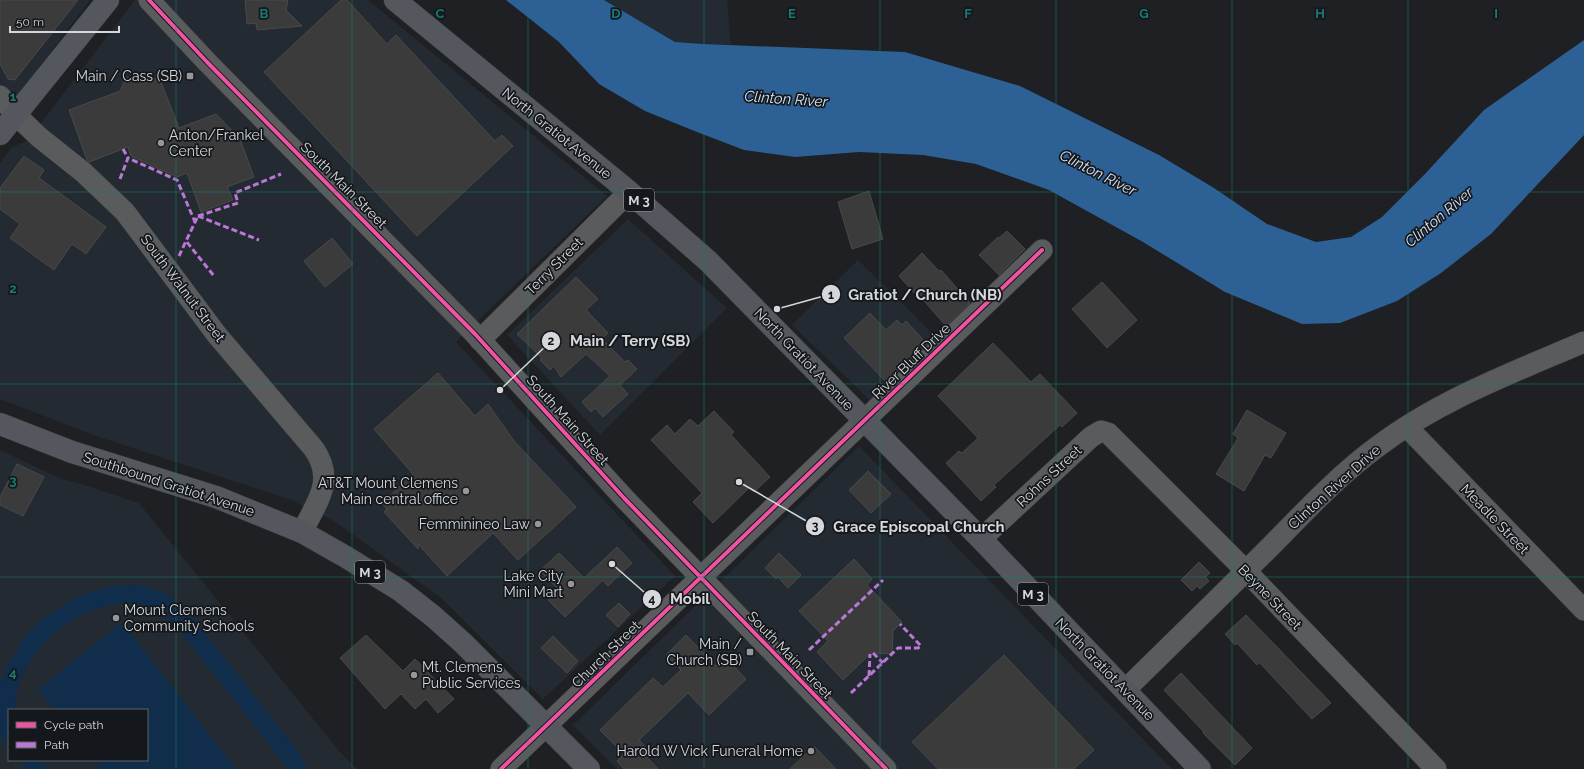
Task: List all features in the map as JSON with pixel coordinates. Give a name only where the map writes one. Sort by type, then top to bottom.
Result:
[{"type":"main road","points":[[0,134],[108,0]]},
{"type":"main road","name":"North Gratiot Avenue","points":[[395,0],[629,192],[708,261],[981,539],[1200,769]]},
{"type":"main road","name":"Southbound Gratiot Avenue","points":[[0,424],[72,452],[216,497],[302,532],[401,591],[434,617],[463,643],[589,769]]},
{"type":"street","name":"South Main Street","points":[[149,0],[207,62],[480,340],[624,498],[886,769]]},
{"type":"street","name":"South Walnut Street","points":[[0,96],[15,114],[48,146],[83,172],[125,212],[217,335],[314,449],[322,464],[324,488],[302,532]]},
{"type":"street","name":"Terry Street","points":[[480,340],[629,192]]},
{"type":"street","name":"River Bluff Drive","points":[[864,421],[1042,250]]},
{"type":"street","name":"Clinton River Drive","points":[[1125,690],[1327,489],[1377,446],[1427,415],[1490,382],[1584,342]]},
{"type":"street","name":"Church Street","points":[[501,769],[864,421]]},
{"type":"street","name":"Meadle Street","points":[[1407,427],[1584,610]]},
{"type":"street","name":"Rohns Street","points":[[981,539],[1091,437],[1101,430]]},
{"type":"street","name":"Beyne Street","points":[[1101,430],[1111,435],[1246,571],[1436,769]]},
{"type":"shaded area","points":[[0,0],[90,0],[0,119]]},
{"type":"shaded area","points":[[135,0],[368,0],[607,196],[456,342],[675,576],[543,699],[441,598],[331,519],[291,500],[93,435],[0,399],[0,163],[11,148],[28,140]]},
{"type":"shaded area","points":[[604,0],[727,0],[731,45],[675,42]]},
{"type":"shaded area","points":[[628,219],[727,308],[600,435],[507,335]]},
{"type":"shaded area","points":[[858,260],[938,339],[873,403],[792,325]]},
{"type":"shaded area","points":[[859,446],[1172,769],[617,769],[573,725]]},
{"type":"shaded area","name":"Mount Clemens Community Schools","points":[[0,450],[62,479],[139,503],[340,752],[357,769],[0,769]]},
{"type":"shaded area","points":[[130,584],[146,587],[168,595],[181,604],[297,750],[308,769],[288,769],[173,622],[150,607],[125,603],[98,608],[72,620],[49,638],[31,660],[19,684],[16,709],[8,709],[8,747],[0,736],[0,683],[8,664],[22,641],[40,621],[71,600],[95,590]]},
{"type":"shaded area","points":[[122,622],[236,769],[101,769],[95,761],[148,761],[148,709],[53,709],[38,689]]},
{"type":"shaded area","points":[[20,761],[43,761],[49,769],[26,769]]},
{"type":"water","name":"Clinton River","points":[[506,0],[604,0],[675,42],[905,52],[1020,86],[1159,155],[1214,188],[1267,224],[1316,242],[1351,237],[1382,217],[1425,174],[1484,110],[1584,40],[1584,135],[1491,234],[1441,273],[1397,301],[1340,323],[1302,324],[1225,292],[1143,242],[1049,190],[976,164],[923,155],[859,152],[795,157],[744,150],[645,111],[599,84],[559,42]]},
{"type":"building","points":[[0,0],[78,0],[15,80],[8,79],[0,64]]},
{"type":"building","points":[[245,0],[288,0],[286,10],[302,26],[257,30],[256,23],[247,24]]},
{"type":"building","points":[[341,0],[347,0],[387,44],[396,35],[495,141],[502,135],[513,146],[417,236],[264,72]]},
{"type":"building","name":"Anton/Frankel Center","points":[[126,77],[143,83],[159,77],[179,128],[216,114],[240,139],[254,177],[227,187],[233,200],[201,212],[187,173],[177,177],[131,156],[128,147],[89,162],[87,160],[69,110],[120,91]]},
{"type":"building","points":[[24,156],[44,170],[39,178],[106,227],[86,254],[72,244],[54,270],[10,238],[20,224],[0,209],[0,188]]},
{"type":"building","points":[[869,191],[883,239],[852,249],[838,202]]},
{"type":"building","points":[[1007,231],[1025,249],[999,275],[979,255],[998,237],[999,238]]},
{"type":"building","points":[[332,238],[353,264],[325,287],[304,261]]},
{"type":"building","points":[[922,253],[939,271],[941,270],[970,303],[946,326],[919,295],[917,296],[899,276]]},
{"type":"building","points":[[576,277],[598,299],[586,310],[608,333],[602,339],[625,362],[628,360],[637,369],[620,385],[628,394],[603,417],[595,408],[591,412],[582,402],[610,376],[586,354],[561,377],[554,366],[550,370],[540,360],[542,358],[517,334]]},
{"type":"building","points":[[1102,282],[1137,320],[1107,348],[1072,309]]},
{"type":"building","points":[[870,313],[886,330],[897,320],[902,325],[906,321],[927,344],[886,382],[844,338]]},
{"type":"building","points":[[993,343],[1031,382],[1040,374],[1077,413],[1062,427],[1060,425],[994,485],[996,487],[981,501],[946,463],[959,451],[962,453],[978,438],[938,396]]},
{"type":"building","name":"AT&T Mount Clemens Main central office","points":[[438,373],[475,416],[488,404],[514,441],[576,507],[518,560],[493,533],[447,576],[418,544],[418,549],[384,512],[387,509],[382,503],[413,474],[374,429]]},
{"type":"building","points":[[1247,410],[1286,433],[1271,458],[1265,455],[1244,491],[1216,474],[1238,438],[1233,434]]},
{"type":"building","points":[[714,411],[734,432],[731,435],[770,477],[754,492],[749,488],[713,523],[693,502],[702,493],[651,440],[667,425],[675,434],[690,419],[698,426]]},
{"type":"building","points":[[17,464],[44,477],[23,516],[0,505],[0,497]]},
{"type":"building","points":[[868,471],[891,494],[871,513],[849,490]]},
{"type":"building","points":[[617,547],[632,563],[608,586],[603,580],[565,617],[548,600],[559,590],[540,571],[559,553],[584,578]]},
{"type":"building","points":[[779,553],[801,575],[788,588],[778,577],[776,579],[765,568]]},
{"type":"building","points":[[854,559],[872,579],[867,585],[902,622],[893,631],[892,654],[871,653],[843,680],[817,652],[828,641],[799,611]]},
{"type":"building","points":[[1199,562],[1210,573],[1205,577],[1209,581],[1200,589],[1197,586],[1192,591],[1181,580]]},
{"type":"building","points":[[619,603],[630,614],[618,627],[606,615]]},
{"type":"building","points":[[1246,615],[1331,703],[1312,719],[1259,662],[1257,665],[1237,643],[1235,645],[1225,634]]},
{"type":"building","name":"Mt. Clemens Public Services","points":[[366,635],[403,671],[415,659],[454,699],[438,713],[426,699],[415,709],[401,694],[385,709],[340,658]]},
{"type":"building","points":[[686,635],[716,666],[725,657],[746,679],[709,715],[688,693],[639,740],[647,749],[643,753],[658,769],[624,769],[617,761],[624,754],[600,730],[653,678],[663,687],[681,670],[666,655]]},
{"type":"building","points":[[553,636],[578,661],[567,673],[541,648]]},
{"type":"building","points":[[1004,655],[1094,750],[1074,769],[938,769],[912,742]]},
{"type":"building","points":[[1181,673],[1252,748],[1235,765],[1203,733],[1204,732],[1164,690]]},
{"type":"building","name":"Harold W Vick Funeral Home","points":[[813,747],[815,747],[836,769],[790,769]]},
{"type":"marked path","points":[[123,149],[128,158]]},
{"type":"marked path","points":[[120,179],[128,158],[177,180],[195,222]]},
{"type":"marked path","points":[[198,216],[238,203],[235,193],[281,174]]},
{"type":"marked path","points":[[198,216],[259,240]]},
{"type":"marked path","points":[[197,218],[186,241],[214,276]]},
{"type":"marked path","points":[[179,256],[186,241]]},
{"type":"marked path","points":[[809,650],[883,580]]},
{"type":"marked path","points":[[851,693],[898,648],[918,648],[921,646],[900,624]]},
{"type":"marked path","points":[[873,653],[883,663]]},
{"type":"marked path","points":[[869,676],[870,654]]},
{"type":"cycle path","points":[[149,0],[207,62],[475,334],[624,498],[886,769]]},
{"type":"cycle path","points":[[501,769],[1042,250]]},
{"type":"place","name":"Main / Cass (SB)","points":[[190,76]]},
{"type":"place","name":"Anton/Frankel Center","points":[[161,143]]},
{"type":"place","name":"Gratiot / Church (NB)","points":[[777,309]]},
{"type":"place","name":"Main / Terry (SB)","points":[[500,390]]},
{"type":"place","name":"Grace Episcopal Church","points":[[739,482]]},
{"type":"place","name":"AT&T Mount Clemens Main central office","points":[[466,491]]},
{"type":"place","name":"Femminineo Law","points":[[538,524]]},
{"type":"place","name":"Mobil","points":[[612,564]]},
{"type":"place","name":"Lake City Mini Mart","points":[[571,584]]},
{"type":"place","name":"Mount Clemens Community Schools","points":[[116,618]]},
{"type":"place","name":"Main / Church (SB)","points":[[750,652]]},
{"type":"place","name":"Mt. Clemens Public Services","points":[[414,675]]},
{"type":"place","name":"Harold W Vick Funeral Home","points":[[811,751]]}]
